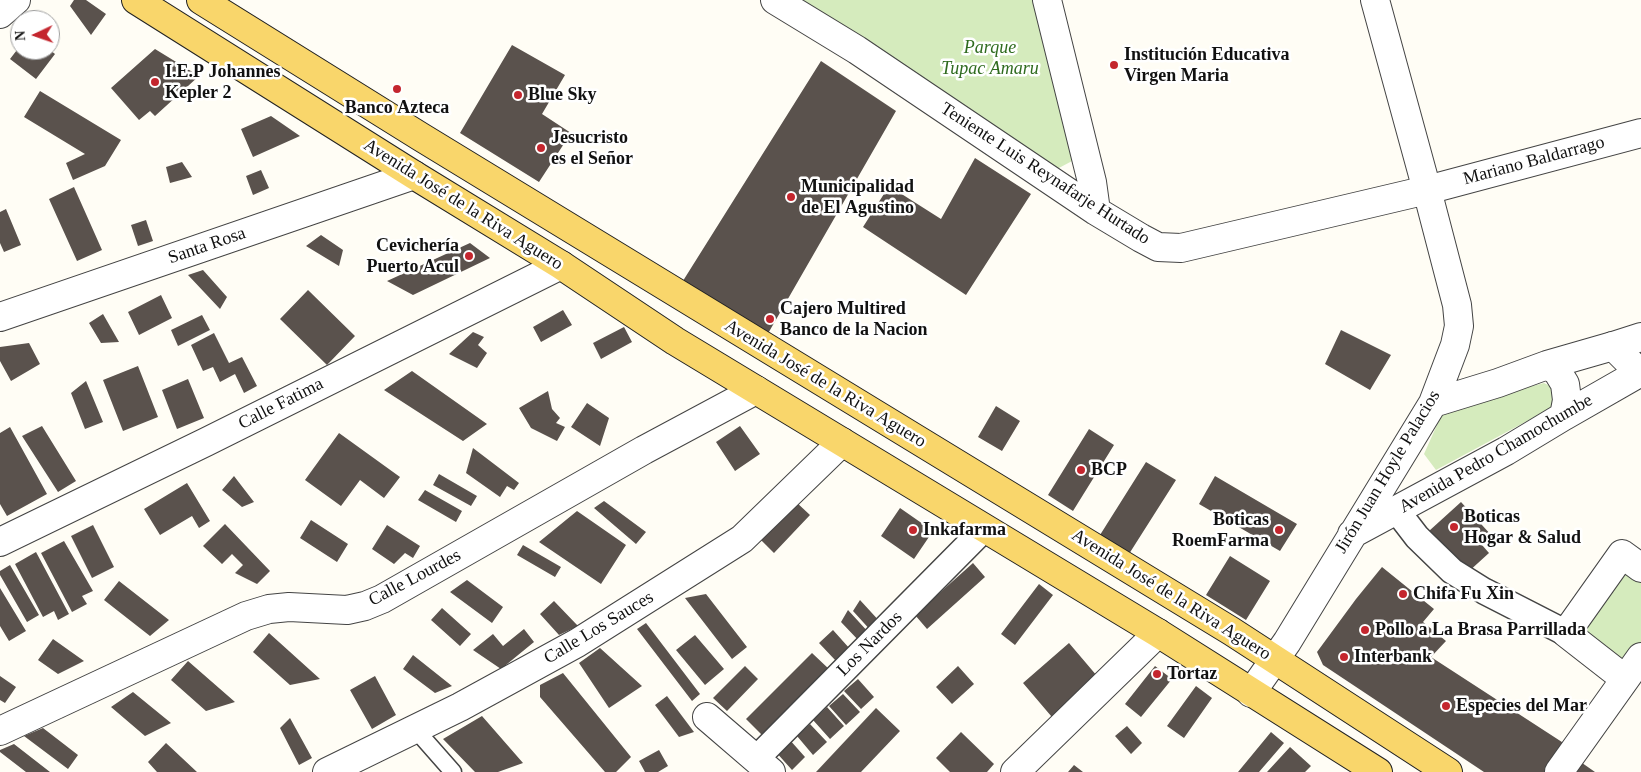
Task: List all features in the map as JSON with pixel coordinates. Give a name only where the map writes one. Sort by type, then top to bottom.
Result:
[{"type":"main road","name":"Avenida José de la Riva Aguero","points":[[136,0],[561,265],[675,341],[1158,634],[1378,772]]},
{"type":"main road","name":"Avenida José de la Riva Aguero","points":[[201,0],[420,137],[1275,659],[1448,772]]},
{"type":"street","points":[[0,14],[16,0]]},
{"type":"street","name":"Teniente Luis Reynafarje Hurtado","points":[[775,0],[857,50],[1096,211],[1158,247],[1181,248],[1427,190]]},
{"type":"street","points":[[1047,0],[1092,182],[1096,211]]},
{"type":"street","name":"Jirón Juan Hoyle Palacios","points":[[1251,694],[1275,659],[1433,403],[1455,345],[1459,326],[1457,305],[1375,0]]},
{"type":"street","name":"Mariano Baldarrago","points":[[1427,190],[1641,133]]},
{"type":"street","name":"Santa Rosa","points":[[0,317],[414,175]]},
{"type":"street","name":"Calle Fatima","points":[[0,542],[206,442],[561,265]]},
{"type":"street","points":[[1433,403],[1641,336]]},
{"type":"street","points":[[1613,346],[1641,373]]},
{"type":"street","points":[[1547,366],[1557,371],[1565,384],[1567,400],[1564,416]]},
{"type":"street","name":"Avenida Pedro Chamochumbe","points":[[1351,535],[1506,451],[1641,373]]},
{"type":"street","name":"Calle Lourdes","points":[[0,731],[246,616],[269,609],[289,607],[347,610],[365,606],[382,599],[644,450],[756,390]]},
{"type":"street","name":"Calle Los Sauces","points":[[327,772],[416,730],[577,644],[742,539],[842,442]]},
{"type":"street","points":[[1397,511],[1417,537],[1452,571],[1484,591],[1566,634],[1624,679]]},
{"type":"street","name":"Los Nardos","points":[[763,766],[984,529]]},
{"type":"street","points":[[1566,634],[1622,554],[1641,568]]},
{"type":"street","points":[[1015,772],[1158,634]]},
{"type":"street","points":[[1559,772],[1641,657]]},
{"type":"street","points":[[708,717],[763,766]]},
{"type":"lane","points":[[416,730],[453,772]]},
{"type":"green space","name":"Parque Tupac Amaru","points":[[787,0],[1035,0],[1074,160],[1057,169]]},
{"type":"green space","points":[[1544,383],[1550,386],[1554,392],[1555,406],[1436,470],[1424,454],[1441,416],[1454,408]]},
{"type":"green space","points":[[1627,565],[1641,576],[1641,642],[1624,666],[1578,629]]},
{"type":"building","points":[[74,0],[86,0],[106,14],[91,35],[70,6]]},
{"type":"building","name":"Blue Sky","points":[[512,45],[565,75],[542,114],[571,133],[539,182],[460,133]]},
{"type":"building","name":"I.E.P Johannes Kepler 2","points":[[155,49],[199,76],[155,116],[150,111],[139,120],[111,88]]},
{"type":"building","points":[[11,60],[50,60],[36,79]]},
{"type":"building","name":"Municipalidad de El Agustino","points":[[821,61],[896,111],[766,337],[681,284]]},
{"type":"building","points":[[40,91],[121,140],[105,166],[73,180],[66,163],[85,154],[24,117]]},
{"type":"building","points":[[271,116],[300,136],[253,157],[241,129]]},
{"type":"building","points":[[975,158],[1031,194],[966,295],[863,227],[889,186],[941,219]]},
{"type":"building","points":[[182,162],[192,177],[170,183],[166,167]]},
{"type":"building","points":[[261,170],[269,188],[253,195],[246,176]]},
{"type":"building","points":[[74,187],[102,250],[77,261],[49,199]]},
{"type":"building","points":[[6,209],[21,245],[4,252],[0,243],[0,212]]},
{"type":"building","points":[[146,220],[153,241],[138,246],[131,225]]},
{"type":"building","points":[[321,235],[343,250],[339,266],[306,246]]},
{"type":"building","points":[[470,243],[490,258],[413,295],[387,281]]},
{"type":"building","points":[[203,270],[227,297],[220,309],[188,275]]},
{"type":"building","points":[[308,290],[355,336],[327,365],[280,319]]},
{"type":"building","points":[[161,295],[172,318],[139,335],[128,312]]},
{"type":"building","points":[[563,310],[572,325],[541,342],[533,327]]},
{"type":"building","points":[[103,314],[119,342],[101,343],[89,323]]},
{"type":"building","points":[[202,315],[210,330],[178,346],[171,330]]},
{"type":"building","points":[[624,327],[632,342],[601,359],[593,343]]},
{"type":"building","points":[[1341,330],[1391,355],[1370,390],[1325,364]]},
{"type":"building","points":[[473,332],[484,337],[478,345],[487,353],[477,368],[449,354]]},
{"type":"building","points":[[214,333],[229,363],[242,357],[257,386],[244,393],[235,374],[220,382],[213,367],[203,371],[191,345]]},
{"type":"building","points":[[29,343],[40,364],[11,381],[0,361],[0,347]]},
{"type":"building","points":[[138,366],[158,417],[123,431],[103,380]]},
{"type":"building","points":[[412,371],[487,424],[463,441],[384,390]]},
{"type":"building","points":[[188,379],[204,418],[177,429],[162,390]]},
{"type":"building","points":[[86,381],[103,422],[85,429],[71,393]]},
{"type":"building","points":[[548,391],[552,409],[560,418],[556,423],[565,427],[557,441],[531,428],[519,408]]},
{"type":"building","points":[[587,403],[609,418],[600,446],[571,427]]},
{"type":"building","points":[[996,406],[1020,421],[1002,451],[978,437]]},
{"type":"building","points":[[42,426],[76,481],[58,492],[22,436]]},
{"type":"building","points":[[740,426],[760,454],[735,471],[716,442]]},
{"type":"building","points":[[10,427],[47,494],[7,516],[0,504],[0,433]]},
{"type":"building","name":"BCP","points":[[1089,429],[1114,445],[1073,511],[1048,495]]},
{"type":"building","points":[[339,433],[400,477],[384,498],[360,480],[341,506],[305,480]]},
{"type":"building","points":[[473,448],[519,483],[514,490],[507,486],[500,497],[466,473]]},
{"type":"building","points":[[1146,462],[1176,480],[1129,554],[1100,535]]},
{"type":"building","points":[[439,474],[477,496],[471,506],[433,485]]},
{"type":"building","points":[[234,476],[254,502],[242,507],[222,490]]},
{"type":"building","points":[[1215,476],[1297,524],[1280,551],[1199,504]]},
{"type":"building","points":[[187,483],[210,521],[199,528],[192,516],[160,535],[144,509]]},
{"type":"building","points":[[425,490],[462,511],[456,522],[418,500]]},
{"type":"building","points":[[604,501],[646,532],[636,544],[594,508]]},
{"type":"building","points":[[795,501],[810,515],[774,553],[760,539]]},
{"type":"building","points":[[1461,502],[1492,536],[1482,545],[1489,553],[1467,573],[1429,531]]},
{"type":"building","points":[[900,508],[933,531],[914,559],[881,536]]},
{"type":"building","points":[[577,511],[626,545],[601,584],[539,542]]},
{"type":"building","points":[[311,520],[348,544],[337,562],[300,538]]},
{"type":"building","points":[[225,524],[270,571],[257,584],[235,573],[243,565],[232,554],[222,564],[203,546]]},
{"type":"building","points":[[93,525],[114,567],[92,578],[71,536]]},
{"type":"building","points":[[387,525],[420,546],[413,558],[405,553],[394,564],[372,549]]},
{"type":"building","points":[[64,541],[93,591],[82,596],[87,604],[72,612],[41,553]]},
{"type":"building","points":[[523,545],[561,567],[555,577],[517,555]]},
{"type":"building","points":[[36,552],[69,614],[58,620],[54,611],[43,617],[15,564]]},
{"type":"building","points":[[1230,556],[1270,581],[1246,620],[1206,595]]},
{"type":"building","points":[[973,563],[985,577],[927,629],[915,615]]},
{"type":"building","points":[[10,565],[39,615],[27,622],[0,575],[0,571]]},
{"type":"building","points":[[1382,567],[1434,609],[1423,622],[1446,641],[1431,657],[1565,744],[1545,772],[1484,772],[1323,665],[1317,652]]},
{"type":"building","points":[[467,580],[503,607],[492,623],[450,592]]},
{"type":"building","points":[[119,581],[169,620],[150,636],[104,600]]},
{"type":"building","points":[[1039,584],[1053,595],[1015,645],[1001,634]]},
{"type":"building","points":[[0,588],[26,631],[9,641],[0,626]]},
{"type":"building","points":[[706,594],[747,647],[732,659],[685,598]]},
{"type":"building","points":[[860,600],[882,624],[873,633],[853,611]]},
{"type":"building","points":[[554,601],[578,626],[559,635],[540,614]]},
{"type":"building","points":[[442,608],[471,634],[460,646],[431,620]]},
{"type":"building","points":[[848,610],[870,634],[861,643],[841,622]]},
{"type":"building","points":[[646,623],[700,694],[692,701],[637,629]]},
{"type":"building","points":[[524,629],[534,642],[501,669],[473,650],[493,634],[503,646]]},
{"type":"building","points":[[833,630],[850,649],[836,661],[819,643]]},
{"type":"building","points":[[269,633],[320,679],[290,685],[253,652]]},
{"type":"building","points":[[695,635],[724,669],[705,685],[676,650]]},
{"type":"building","points":[[53,639],[84,661],[58,674],[38,660]]},
{"type":"building","points":[[1069,643],[1103,683],[1057,723],[1023,683]]},
{"type":"building","points":[[600,648],[642,686],[609,708],[579,663]]},
{"type":"building","points":[[812,653],[830,670],[764,737],[746,719]]},
{"type":"building","points":[[413,655],[452,686],[435,693],[403,669]]},
{"type":"building","points":[[188,661],[235,702],[206,711],[171,680]]},
{"type":"building","points":[[745,666],[758,679],[727,711],[713,698]]},
{"type":"building","points":[[958,666],[974,684],[952,704],[936,687]]},
{"type":"building","points":[[1155,666],[1172,679],[1141,717],[1125,704]]},
{"type":"building","points":[[563,673],[631,757],[616,772],[605,772],[540,697],[540,685]]},
{"type":"building","points":[[0,676],[16,687],[5,703],[0,700]]},
{"type":"building","points":[[375,676],[396,715],[372,729],[350,690]]},
{"type":"building","points":[[858,679],[874,697],[861,709],[844,691]]},
{"type":"building","points":[[1196,686],[1212,698],[1184,738],[1167,726]]},
{"type":"building","points":[[133,692],[171,723],[145,736],[111,707]]},
{"type":"building","points":[[843,694],[860,712],[846,725],[829,706]]},
{"type":"building","points":[[667,696],[694,732],[679,737],[655,705]]},
{"type":"building","points":[[827,707],[844,726],[830,739],[813,720]]},
{"type":"building","points":[[876,708],[900,731],[861,772],[816,772]]},
{"type":"building","points":[[482,716],[523,763],[498,772],[475,772],[443,739]]},
{"type":"building","points":[[290,718],[312,758],[299,765],[280,728]]},
{"type":"building","points":[[810,724],[827,742],[813,755],[797,736]]},
{"type":"building","points":[[1127,726],[1142,743],[1131,754],[1115,736]]},
{"type":"building","points":[[43,728],[78,755],[68,769],[24,736]]},
{"type":"building","points":[[961,732],[994,764],[987,772],[950,772],[936,758]]},
{"type":"building","points":[[1271,732],[1284,743],[1259,772],[1238,772]]},
{"type":"building","points":[[789,739],[805,757],[792,770],[775,751]]},
{"type":"building","points":[[166,743],[197,772],[157,772],[148,762]]},
{"type":"building","points":[[14,744],[50,772],[26,772],[0,752],[0,750]]},
{"type":"building","points":[[1290,747],[1311,766],[1305,772],[1267,772]]},
{"type":"building","points":[[659,750],[668,766],[658,772],[645,772],[639,761]]},
{"type":"building","points":[[1575,758],[1595,772],[1566,772]]},
{"type":"building","points":[[1074,765],[1083,772],[1068,772]]},
{"type":"place","name":"Institución Educativa Virgen Maria","points":[[1114,65]]},
{"type":"place","name":"I.E.P Johannes Kepler 2","points":[[155,82]]},
{"type":"place","name":"Banco Azteca","points":[[397,89]]},
{"type":"place","name":"Blue Sky","points":[[518,95]]},
{"type":"place","name":"Jesucristo es el Señor","points":[[541,148]]},
{"type":"place","name":"Municipalidad de El Agustino","points":[[791,197]]},
{"type":"place","name":"Cevichería Puerto Acul","points":[[469,256]]},
{"type":"place","name":"Cajero Multired Banco de la Nacion","points":[[770,319]]},
{"type":"place","name":"BCP","points":[[1081,470]]},
{"type":"place","name":"Boticas Hogar & Salud","points":[[1454,527]]},
{"type":"place","name":"Inkafarma","points":[[913,530]]},
{"type":"place","name":"Boticas RoemFarma","points":[[1279,530]]},
{"type":"place","name":"Chifa Fu Xin","points":[[1403,594]]},
{"type":"place","name":"Pollo a La Brasa Parrillada","points":[[1365,630]]},
{"type":"place","name":"Interbank","points":[[1344,657]]},
{"type":"place","name":"Tortaz","points":[[1157,674]]},
{"type":"place","name":"Especies del Mar","points":[[1446,706]]}]
